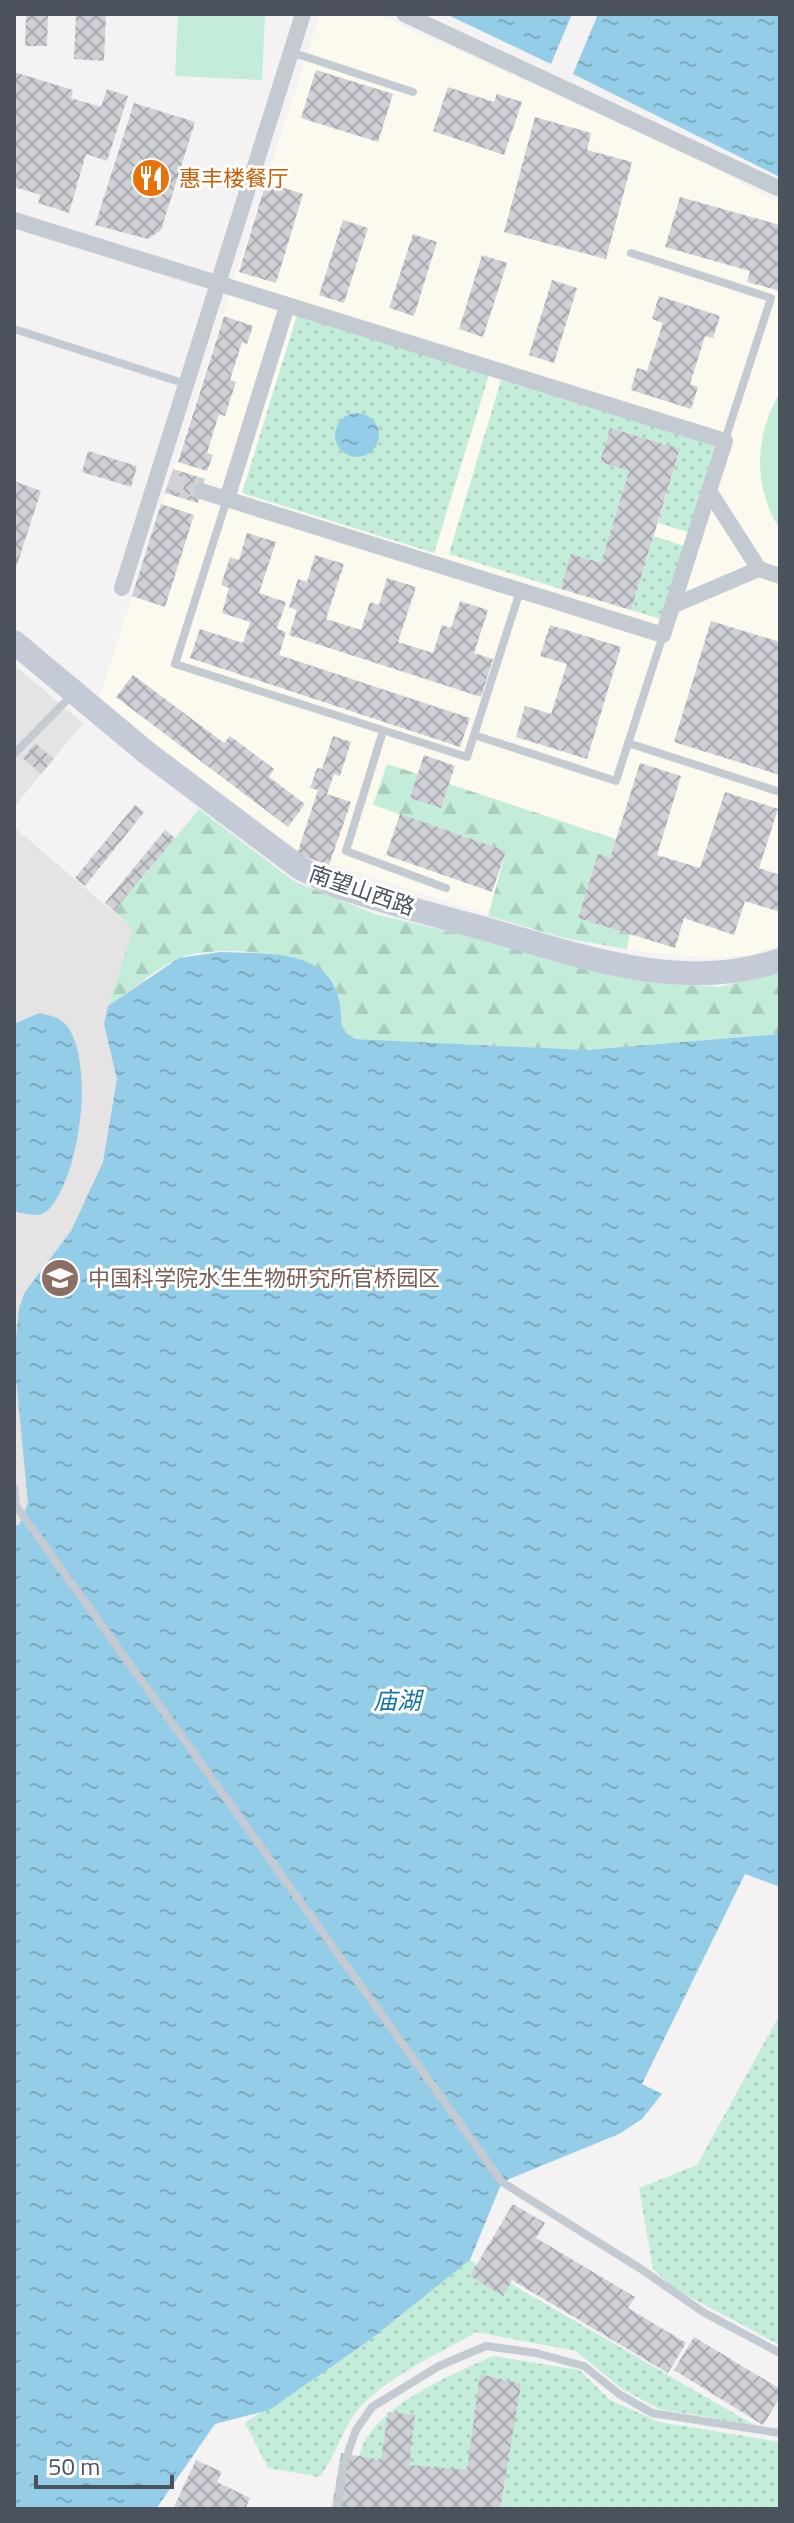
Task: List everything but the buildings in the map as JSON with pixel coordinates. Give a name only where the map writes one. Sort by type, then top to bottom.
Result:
[{"type":"street","points":[[122,588],[163,479],[186,384],[303,14]]},
{"type":"street","points":[[404,14],[780,189]]},
{"type":"street","points":[[14,220],[725,441],[663,635],[201,491]]},
{"type":"street","points":[[227,499],[287,306]]},
{"type":"street","points":[[709,491],[759,569],[780,576]]},
{"type":"street","points":[[672,606],[759,569]]},
{"type":"street","name":"南望山西路","points":[[14,642],[147,753],[300,868],[337,886],[559,950],[654,971],[711,974],[780,960]]},
{"type":"lane","points":[[291,52],[413,92]]},
{"type":"lane","points":[[631,253],[771,298],[725,441]]},
{"type":"lane","points":[[14,329],[186,384]]},
{"type":"lane","points":[[227,499],[175,664],[383,731],[467,757],[520,590]]},
{"type":"lane","points":[[474,735],[616,781],[663,635]]},
{"type":"lane","points":[[14,754],[74,693]]},
{"type":"lane","points":[[383,731],[346,851],[446,888]]},
{"type":"lane","points":[[628,743],[780,792]]},
{"type":"lane","points":[[14,1488],[15,1507],[502,2182],[641,2269],[703,2312],[780,2353]]},
{"type":"lane","points":[[338,2509],[343,2467],[356,2430],[372,2407],[439,2366],[486,2346],[536,2353],[584,2366],[619,2394],[652,2413],[780,2433]]},
{"type":"shaded area","points":[[320,14],[377,14],[693,157],[780,204],[780,946],[750,955],[716,958],[652,953],[559,937],[297,854],[98,702]]},
{"type":"shaded area","points":[[14,665],[83,723],[14,807]]},
{"type":"shaded area","name":"中国科学院水生生物研究所官桥园区","points":[[14,827],[133,929],[159,1035],[14,1560]]},
{"type":"green space","points":[[178,14],[265,14],[262,80],[175,76]]},
{"type":"green space","points":[[297,315],[489,375],[434,553],[242,493]]},
{"type":"green space","points":[[501,380],[715,445],[688,532],[658,523],[680,450],[610,428],[600,462],[629,471],[601,563],[572,555],[561,589],[449,554]]},
{"type":"green space","points":[[780,393],[780,529],[765,497],[760,461],[765,426]]},
{"type":"green space","points":[[654,536],[684,546],[661,619],[631,610]]},
{"type":"green space","points":[[387,764],[418,774],[411,798],[441,808],[449,784],[616,839],[610,858],[598,855],[578,917],[630,934],[627,949],[564,938],[488,916],[506,851],[373,805]]},
{"type":"green space","points":[[199,809],[294,881],[375,914],[663,984],[720,987],[780,972],[780,1034],[586,1050],[355,1039],[342,1030],[338,993],[333,982],[322,971],[284,957],[237,951],[215,951],[180,958],[108,1006],[133,929],[114,911]]},
{"type":"green space","points":[[780,2014],[780,2345],[675,2289],[653,2269],[639,2188],[697,2165]]},
{"type":"green space","points":[[470,2260],[754,2425],[660,2409],[622,2389],[576,2351],[476,2332],[396,2378],[367,2400],[351,2420],[319,2477],[268,2468],[245,2423],[367,2342]]},
{"type":"green space","points":[[493,2356],[579,2370],[610,2400],[659,2422],[780,2442],[780,2509],[353,2509],[360,2454],[371,2431],[384,2417],[419,2392]]},
{"type":"water","points":[[446,14],[572,14],[551,64]]},
{"type":"water","points":[[598,14],[780,14],[780,177],[573,74]]},
{"type":"water","points":[[357,413],[372,420],[379,435],[372,450],[357,457],[342,450],[335,435],[342,420]]},
{"type":"water","name":"庙湖","points":[[220,952],[284,956],[314,965],[326,974],[335,987],[342,1030],[355,1039],[586,1050],[780,1034],[780,1887],[745,1874],[642,2084],[662,2094],[642,2119],[619,2134],[502,2182],[470,2260],[367,2342],[269,2410],[215,2424],[156,2509],[14,2509],[14,1525],[19,1525],[28,1503],[14,1358],[19,1308],[25,1292],[71,1231],[103,1162],[117,1079],[104,1024],[108,1006],[179,958]]},
{"type":"water","points":[[39,1013],[58,1018],[67,1026],[76,1043],[82,1092],[76,1146],[69,1171],[49,1209],[32,1215],[14,1211],[14,1024]]},
{"type":"tunnel","points":[[169,481],[201,491]]},
{"type":"place","name":"惠丰楼餐厅","points":[[151,178]]},
{"type":"place","name":"中国科学院水生生物研究所官桥园区","points":[[60,1278]]}]
